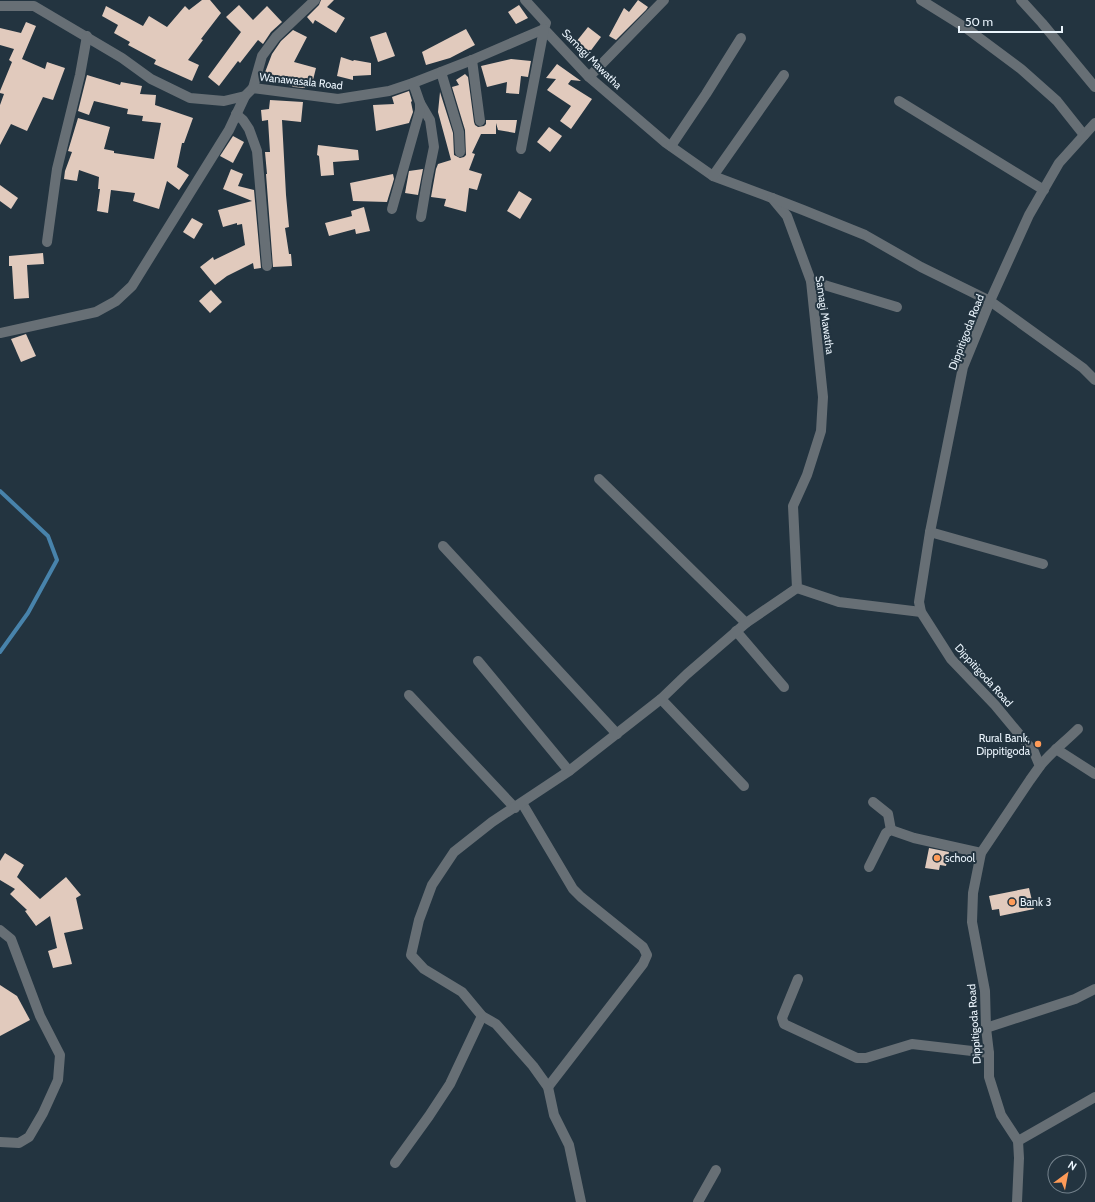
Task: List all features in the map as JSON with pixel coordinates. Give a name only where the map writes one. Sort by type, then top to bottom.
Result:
[{"type":"street","points":[[253,88],[262,56],[276,37],[315,0]]},
{"type":"street","name":"Samagi Mawatha","points":[[525,0],[546,23],[544,29],[589,77],[671,146],[713,176],[772,198],[786,216],[811,281],[823,397],[821,431],[807,476],[793,506],[797,588]]},
{"type":"street","points":[[589,77],[664,0]]},
{"type":"street","points":[[921,0],[966,28],[1021,69],[1057,101],[1084,135]]},
{"type":"street","points":[[1020,0],[1042,22],[1095,87]]},
{"type":"street","name":"Wanawasala Road","points":[[0,6],[34,6],[87,36],[122,58],[151,79],[190,98],[224,101],[244,96],[253,88],[338,99],[389,91],[472,60],[544,29]]},
{"type":"street","points":[[521,149],[544,29]]},
{"type":"street","points":[[47,242],[56,169],[80,74],[87,36]]},
{"type":"street","points":[[671,146],[706,94],[740,38]]},
{"type":"street","points":[[472,60],[480,121]]},
{"type":"street","points":[[441,72],[459,132],[460,152]]},
{"type":"street","points":[[713,176],[784,75]]},
{"type":"street","points":[[413,83],[420,103],[430,120],[434,147],[421,217]]},
{"type":"street","points":[[0,333],[96,312],[116,301],[132,286],[228,130],[244,96]]},
{"type":"street","points":[[899,101],[1044,190]]},
{"type":"street","points":[[392,209],[420,110],[420,103]]},
{"type":"street","points":[[236,114],[244,120],[257,151],[267,266]]},
{"type":"street","name":"Dippitigoda Road","points":[[1018,1141],[1001,1115],[988,1077],[989,1053],[986,1028],[985,990],[972,922],[973,893],[981,853],[1040,766],[1034,752],[995,705],[951,659],[921,612],[919,602],[930,532],[963,367],[990,301],[1029,214],[1059,163],[1095,123]]},
{"type":"street","points":[[772,198],[865,235],[920,267],[990,301],[1083,368],[1095,380]]},
{"type":"street","points":[[811,281],[897,307]]},
{"type":"street","points":[[599,480],[746,623]]},
{"type":"street","points":[[930,532],[1043,564]]},
{"type":"street","points":[[443,546],[617,734]]},
{"type":"street","points":[[581,1202],[569,1145],[554,1115],[548,1087],[533,1066],[496,1024],[482,1016],[462,992],[424,969],[411,955],[419,920],[432,885],[454,852],[492,822],[518,806],[568,771],[617,734],[661,699],[736,631],[797,588],[839,602],[921,612]]},
{"type":"street","points":[[736,631],[784,687]]},
{"type":"street","points":[[478,661],[568,771]]},
{"type":"street","points":[[409,696],[518,806],[573,889],[643,947],[647,955],[643,964],[548,1087]]},
{"type":"street","points":[[661,699],[744,786]]},
{"type":"street","points":[[1040,766],[1048,756],[1066,742],[1078,729]]},
{"type":"street","points":[[1056,749],[1095,774]]},
{"type":"street","points":[[873,802],[888,814],[891,830]]},
{"type":"street","points":[[891,830],[914,838],[981,853]]},
{"type":"street","points":[[869,868],[886,833],[891,830]]},
{"type":"street","points":[[0,930],[11,939],[40,1016],[60,1055],[58,1080],[43,1113],[29,1137],[19,1143],[0,1142]]},
{"type":"street","points":[[798,979],[782,1018],[784,1024],[857,1058],[866,1058],[912,1044],[989,1053]]},
{"type":"street","points":[[986,1028],[1075,999],[1095,989]]},
{"type":"street","points":[[395,1163],[450,1084],[482,1016]]},
{"type":"street","points":[[1017,1202],[1019,1158],[1018,1141],[1095,1096]]},
{"type":"street","points":[[698,1202],[716,1170]]},
{"type":"building","points":[[202,0],[210,0],[221,13],[201,39],[203,40],[188,60],[199,65],[192,81],[154,64],[156,60],[128,45],[130,42],[114,33],[118,25],[102,16],[106,6],[143,26],[149,16],[167,27],[185,6],[189,10]]},
{"type":"building","points":[[321,0],[334,0],[327,7],[345,18],[336,33],[315,20],[313,24],[307,17],[319,5]]},
{"type":"building","points":[[638,0],[648,7],[646,10],[616,40],[609,36],[624,8],[629,12]]},
{"type":"building","points":[[239,5],[253,20],[267,6],[282,22],[271,32],[263,44],[258,40],[240,63],[238,61],[219,86],[208,77],[241,32],[226,17]]},
{"type":"building","points":[[519,5],[528,18],[516,24],[508,12]]},
{"type":"building","points":[[26,22],[36,26],[22,59],[45,69],[47,62],[65,68],[53,100],[43,97],[27,131],[11,124],[0,145],[0,105],[4,94],[0,93],[0,91],[12,62],[9,60],[14,49],[0,45],[0,28],[21,33]]},
{"type":"building","points":[[588,27],[601,37],[589,53],[576,42]]},
{"type":"building","points":[[466,29],[475,45],[450,58],[426,65],[422,52]]},
{"type":"building","points":[[293,30],[307,37],[294,62],[316,68],[311,88],[305,86],[305,88],[294,87],[264,75],[272,54],[281,41]]},
{"type":"building","points":[[386,32],[395,56],[378,62],[370,37]]},
{"type":"building","points":[[341,57],[353,61],[371,63],[371,75],[353,76],[353,80],[337,76]]},
{"type":"building","points":[[511,59],[531,61],[528,77],[521,76],[519,94],[506,93],[507,82],[487,87],[481,66]]},
{"type":"building","points":[[557,64],[581,81],[571,80],[568,84],[592,99],[571,129],[560,121],[571,106],[547,90],[556,79],[546,78]]},
{"type":"building","points":[[465,74],[468,77],[475,125],[478,127],[484,126],[486,124],[486,120],[517,120],[515,133],[498,130],[496,123],[496,134],[481,134],[472,153],[475,154],[469,170],[482,174],[477,190],[469,188],[466,212],[444,206],[446,199],[431,197],[438,164],[451,160],[438,112],[440,92],[453,133],[454,155],[460,158],[466,155],[465,130],[452,87],[459,85],[456,80]]},
{"type":"building","points":[[87,75],[120,85],[121,82],[142,86],[140,94],[156,95],[155,105],[193,118],[184,143],[182,143],[177,167],[189,175],[179,190],[167,181],[159,209],[133,201],[135,193],[111,190],[108,213],[97,211],[100,189],[98,189],[99,177],[79,170],[77,181],[64,179],[65,171],[72,152],[68,151],[78,118],[110,127],[104,149],[114,151],[114,153],[154,159],[161,123],[142,121],[143,116],[127,114],[128,109],[94,101],[89,115],[78,111]]},
{"type":"building","points":[[409,91],[413,112],[409,123],[376,131],[373,105],[394,104],[392,97]]},
{"type":"building","points":[[270,100],[303,102],[301,122],[282,120],[289,227],[285,228],[292,266],[273,267],[265,152],[270,152],[268,120],[262,121],[261,110],[269,109]]},
{"type":"building","points":[[549,127],[562,136],[550,152],[537,142]]},
{"type":"building","points":[[233,136],[244,142],[233,163],[220,156]]},
{"type":"building","points":[[318,145],[358,150],[359,160],[333,162],[334,175],[321,176],[319,156],[317,155]]},
{"type":"building","points":[[231,169],[243,174],[238,186],[254,190],[261,268],[254,269],[253,263],[227,276],[215,285],[200,267],[213,257],[214,260],[245,245],[242,224],[237,225],[237,223],[223,227],[218,210],[252,201],[223,189]]},
{"type":"building","points":[[423,169],[418,195],[405,193],[409,171]]},
{"type":"building","points":[[393,174],[394,179],[387,202],[353,201],[350,183]]},
{"type":"building","points":[[0,185],[18,198],[11,209],[0,201]]},
{"type":"building","points":[[519,191],[532,199],[520,219],[507,211]]},
{"type":"building","points":[[364,207],[370,231],[356,234],[355,229],[329,236],[325,223],[352,216],[351,211]]},
{"type":"building","points":[[192,218],[203,224],[194,239],[183,232]]},
{"type":"building","points":[[43,253],[44,264],[27,265],[29,298],[14,299],[12,266],[9,266],[9,256]]},
{"type":"building","points":[[211,290],[222,302],[210,313],[199,301]]},
{"type":"building","points":[[26,334],[36,356],[21,362],[11,339]]},
{"type":"building","name":"school","points":[[929,848],[949,852],[946,866],[940,865],[939,870],[925,868]]},
{"type":"building","points":[[5,853],[24,865],[17,877],[40,899],[66,877],[81,895],[76,898],[83,929],[64,933],[72,964],[53,968],[48,951],[57,948],[50,916],[36,926],[25,911],[27,910],[10,894],[15,889],[0,880],[0,861]]},
{"type":"building","name":"Bank 3","points":[[1029,888],[1034,909],[1000,916],[999,909],[992,910],[989,896]]},
{"type":"building","points":[[0,985],[17,996],[30,1020],[0,1036]]},
{"type":"waterway","points":[[0,491],[48,536],[57,560],[28,613],[0,652]]},
{"type":"place","name":"Rural Bank, Dippitigoda","points":[[1038,744]]},
{"type":"place","name":"school","points":[[937,858]]},
{"type":"place","name":"Bank 3","points":[[1012,902]]}]
